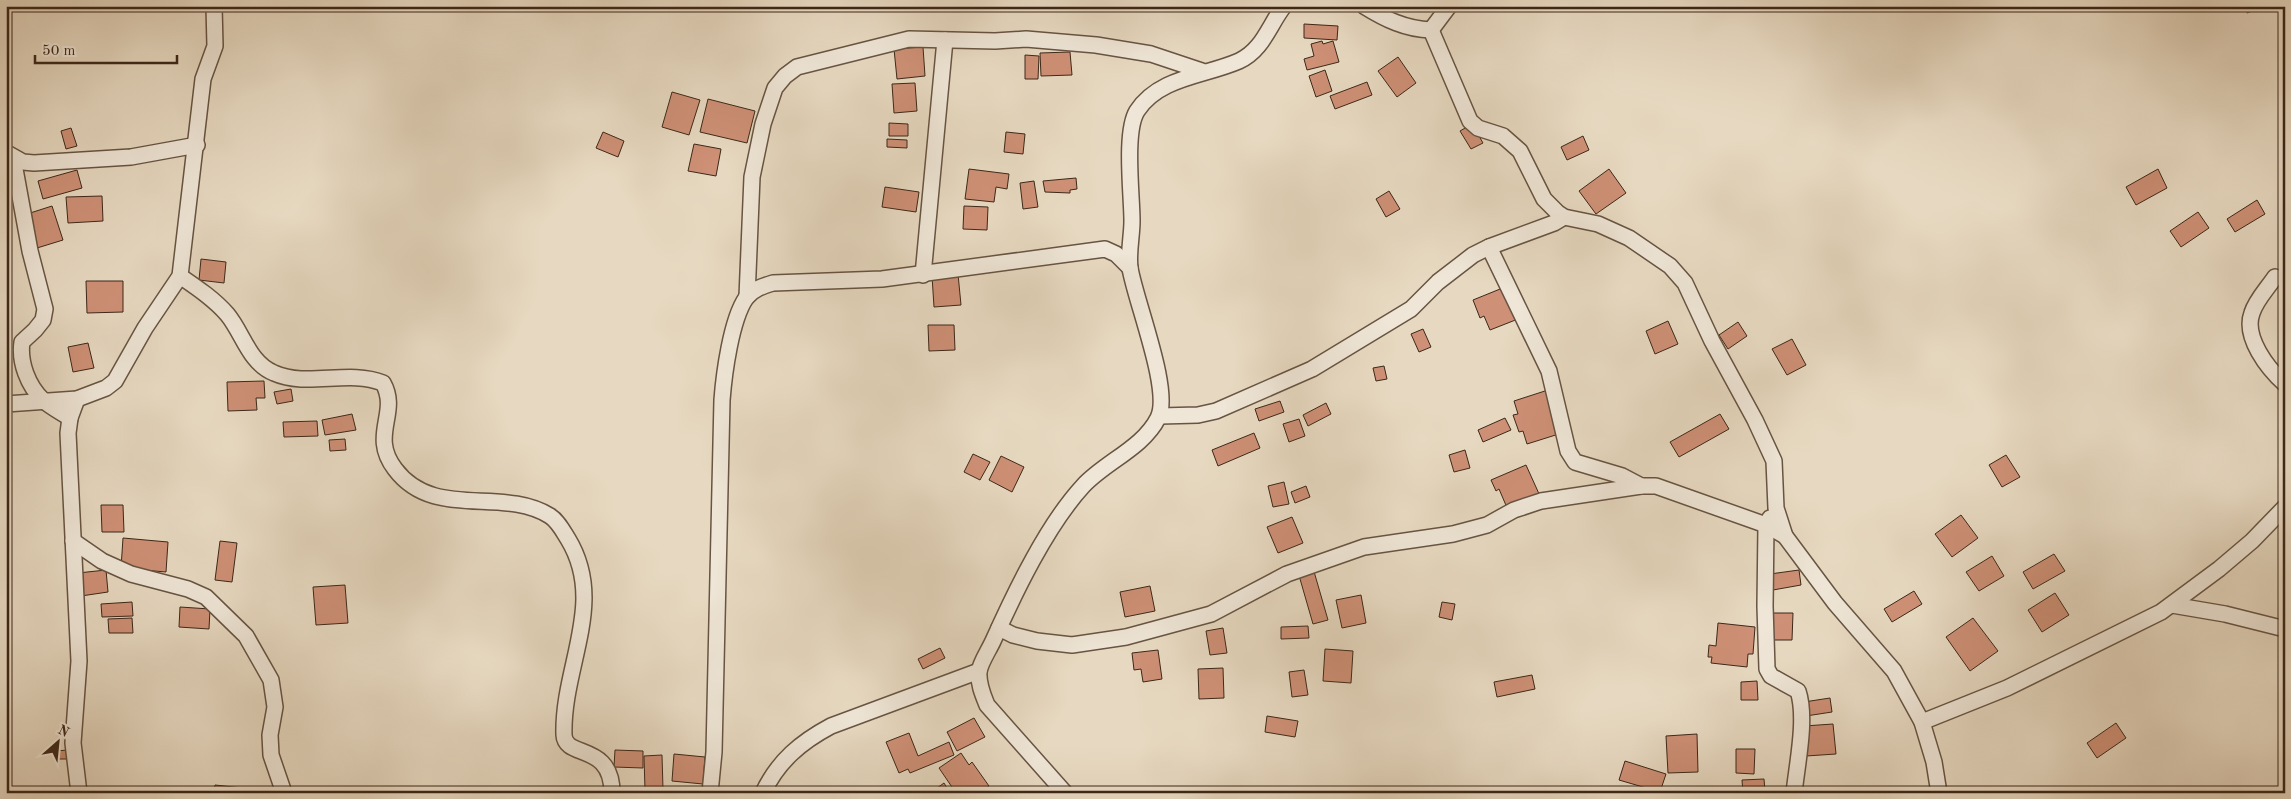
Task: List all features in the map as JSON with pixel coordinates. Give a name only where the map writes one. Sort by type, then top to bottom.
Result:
[{"type":"street","points":[[6,404],[76,399],[92,394],[115,381],[145,328],[180,276],[197,145],[203,79],[215,46],[214,6]]},
{"type":"street","points":[[1065,793],[987,706],[981,689],[979,671],[998,628],[1056,521],[1078,493],[1103,468],[1144,436],[1160,416],[1160,382],[1130,268],[1132,222],[1130,138],[1136,114],[1145,100],[1158,90],[1202,71],[1239,61],[1256,49],[1267,36],[1284,6]]},
{"type":"street","points":[[1364,6],[1394,23],[1415,29],[1430,30]]},
{"type":"street","points":[[1430,30],[1449,6]]},
{"type":"street","points":[[1430,30],[1470,120],[1478,128],[1502,136],[1520,151],[1550,207],[1564,217],[1598,224],[1629,238],[1670,266],[1685,283],[1771,454],[1776,483],[1776,508],[1785,536],[1835,604],[1894,671],[1922,722],[1934,762],[1939,793]]},
{"type":"street","points":[[747,298],[752,176],[763,124],[775,88],[785,76],[797,67],[908,39],[1026,39],[1096,45],[1151,54],[1202,71]]},
{"type":"street","points":[[924,275],[945,40]]},
{"type":"street","points":[[10,155],[23,162],[34,163],[131,157],[197,145]]},
{"type":"street","points":[[10,155],[30,251],[45,309],[39,325],[22,342],[21,350],[26,375],[42,400],[70,418]]},
{"type":"street","points":[[1540,227],[1550,207]]},
{"type":"street","points":[[1160,416],[1198,415],[1216,411],[1312,369],[1404,313],[1453,269],[1489,247],[1554,223],[1564,217]]},
{"type":"street","points":[[710,793],[714,752],[722,400],[725,369],[740,311],[747,298],[758,288],[773,283],[882,279],[924,275],[978,265],[1105,249],[1116,242],[1132,222]]},
{"type":"street","points":[[1489,247],[1549,371],[1568,451],[1575,462],[1622,476],[1641,486]]},
{"type":"street","points":[[1105,249],[1116,254],[1130,268]]},
{"type":"street","points":[[180,276],[226,312],[239,328],[256,359],[272,373],[291,379],[363,377],[383,383],[389,400],[382,437],[384,446],[393,468],[407,484],[424,493],[458,501],[502,503],[525,507],[550,516],[560,526],[575,550],[583,570],[586,595],[583,620],[568,687],[564,736],[568,744],[574,749],[596,756],[602,761],[608,771],[612,793]]},
{"type":"street","points":[[2275,278],[2251,315],[2251,328],[2262,361],[2285,384]]},
{"type":"street","points":[[76,399],[70,418],[78,661],[73,742],[80,793]]},
{"type":"street","points":[[998,628],[1013,635],[1037,641],[1072,645],[1126,637],[1211,614],[1288,574],[1364,547],[1453,534],[1487,526],[1514,510],[1541,501],[1641,486],[1656,486],[1766,525],[1785,536]]},
{"type":"street","points":[[1922,722],[2007,688],[2172,605],[2252,541],[2285,507]]},
{"type":"street","points":[[1776,508],[1766,525],[1765,606],[1768,669],[1771,676],[1798,691],[1800,697],[1794,793]]},
{"type":"street","points":[[73,541],[102,561],[131,574],[188,589],[206,597],[246,636],[270,680],[275,707],[270,735],[272,755],[284,793]]},
{"type":"street","points":[[2172,605],[2226,614],[2285,629]]},
{"type":"street","points":[[762,793],[771,776],[787,756],[813,735],[831,726],[979,671]]},
{"type":"building","points":[[2244,6],[2265,6],[2247,13]]},
{"type":"building","points":[[1304,24],[1338,26],[1337,40],[1304,38]]},
{"type":"building","points":[[1322,41],[1323,44],[1333,41],[1339,62],[1307,70],[1304,59],[1314,56],[1311,44]]},
{"type":"building","points":[[923,47],[925,76],[897,79],[894,49]]},
{"type":"building","points":[[1070,52],[1072,75],[1041,76],[1040,53]]},
{"type":"building","points":[[1025,55],[1039,56],[1038,79],[1025,79]]},
{"type":"building","points":[[1398,57],[1416,83],[1397,97],[1378,71]]},
{"type":"building","points":[[1325,70],[1332,91],[1316,97],[1309,76]]},
{"type":"building","points":[[1367,82],[1372,95],[1335,109],[1330,96]]},
{"type":"building","points":[[915,83],[917,111],[894,113],[892,84]]},
{"type":"building","points":[[672,92],[700,100],[689,135],[662,127]]},
{"type":"building","points":[[708,99],[755,111],[747,143],[700,132]]},
{"type":"building","points":[[889,123],[908,124],[908,136],[889,136]]},
{"type":"building","points":[[1472,124],[1483,143],[1471,149],[1460,131]]},
{"type":"building","points":[[71,128],[77,146],[66,149],[61,131]]},
{"type":"building","points":[[603,132],[624,141],[618,157],[596,148]]},
{"type":"building","points":[[1006,132],[1025,134],[1023,154],[1004,152]]},
{"type":"building","points":[[1583,136],[1589,150],[1567,160],[1561,147]]},
{"type":"building","points":[[887,139],[907,140],[907,148],[887,147]]},
{"type":"building","points":[[694,144],[721,149],[716,176],[688,171]]},
{"type":"building","points":[[969,169],[1009,174],[1007,189],[996,187],[994,202],[965,199]]},
{"type":"building","points":[[1609,169],[1626,193],[1596,214],[1579,191]]},
{"type":"building","points":[[2158,169],[2167,188],[2136,205],[2126,187]]},
{"type":"building","points":[[77,170],[82,188],[43,199],[38,181]]},
{"type":"building","points":[[1076,178],[1077,189],[1070,190],[1070,193],[1045,192],[1043,181]]},
{"type":"building","points":[[1034,181],[1038,207],[1023,209],[1020,183]]},
{"type":"building","points":[[885,187],[919,192],[916,212],[882,207]]},
{"type":"building","points":[[1389,191],[1400,209],[1386,217],[1376,199]]},
{"type":"building","points":[[102,196],[103,221],[68,223],[66,197]]},
{"type":"building","points":[[2257,200],[2265,214],[2235,232],[2227,219]]},
{"type":"building","points":[[52,206],[63,240],[37,248],[27,214]]},
{"type":"building","points":[[964,206],[988,207],[987,230],[963,229]]},
{"type":"building","points":[[2198,212],[2209,228],[2181,247],[2170,231]]},
{"type":"building","points":[[201,259],[226,262],[224,283],[199,280]]},
{"type":"building","points":[[958,274],[961,305],[934,307],[932,276]]},
{"type":"building","points":[[86,281],[123,281],[123,312],[87,313]]},
{"type":"building","points":[[1505,287],[1518,319],[1490,330],[1484,316],[1480,318],[1473,300]]},
{"type":"building","points":[[1668,321],[1678,344],[1655,354],[1646,331]]},
{"type":"building","points":[[1738,322],[1747,336],[1728,349],[1719,335]]},
{"type":"building","points":[[928,325],[954,325],[955,350],[929,351]]},
{"type":"building","points":[[1423,329],[1431,347],[1419,352],[1411,334]]},
{"type":"building","points":[[1792,339],[1806,365],[1787,375],[1772,349]]},
{"type":"building","points":[[88,343],[94,368],[73,372],[68,347]]},
{"type":"building","points":[[1384,366],[1387,379],[1376,381],[1373,368]]},
{"type":"building","points":[[264,381],[265,398],[256,398],[257,410],[228,411],[227,382]]},
{"type":"building","points":[[291,389],[293,401],[277,404],[274,392]]},
{"type":"building","points":[[1548,390],[1562,433],[1527,444],[1523,431],[1519,432],[1513,415],[1518,414],[1514,401]]},
{"type":"building","points":[[1280,401],[1284,412],[1259,421],[1255,409]]},
{"type":"building","points":[[1326,403],[1331,414],[1308,426],[1303,415]]},
{"type":"building","points":[[352,414],[356,430],[325,435],[322,420]]},
{"type":"building","points":[[1720,414],[1729,429],[1679,457],[1670,442]]},
{"type":"building","points":[[1505,418],[1511,430],[1483,442],[1478,430]]},
{"type":"building","points":[[1299,419],[1305,436],[1289,442],[1283,424]]},
{"type":"building","points":[[317,421],[318,436],[284,437],[283,422]]},
{"type":"building","points":[[1254,433],[1260,448],[1218,466],[1212,450]]},
{"type":"building","points":[[345,439],[346,450],[330,451],[329,440]]},
{"type":"building","points":[[1465,450],[1470,468],[1454,472],[1449,455]]},
{"type":"building","points":[[973,454],[990,462],[980,480],[964,472]]},
{"type":"building","points":[[2006,455],[2020,477],[2002,487],[1989,465]]},
{"type":"building","points":[[1001,456],[1024,467],[1012,492],[989,480]]},
{"type":"building","points":[[1526,465],[1540,496],[1508,510],[1499,489],[1496,491],[1491,480]]},
{"type":"building","points":[[1284,482],[1289,504],[1273,507],[1268,486]]},
{"type":"building","points":[[1306,486],[1310,497],[1295,503],[1291,492]]},
{"type":"building","points":[[101,505],[123,505],[124,532],[102,532]]},
{"type":"building","points":[[1961,515],[1978,538],[1952,557],[1935,534]]},
{"type":"building","points":[[1292,517],[1303,543],[1278,553],[1267,527]]},
{"type":"building","points":[[123,538],[168,542],[166,572],[121,568]]},
{"type":"building","points":[[220,541],[237,543],[232,582],[215,580]]},
{"type":"building","points":[[2054,554],[2065,571],[2033,589],[2023,572]]},
{"type":"building","points":[[1992,556],[2004,576],[1979,591],[1966,572]]},
{"type":"building","points":[[1313,568],[1328,620],[1313,624],[1298,572]]},
{"type":"building","points":[[106,570],[108,592],[81,596],[78,573]]},
{"type":"building","points":[[1799,570],[1801,585],[1773,590],[1770,574]]},
{"type":"building","points":[[345,585],[348,623],[316,625],[313,587]]},
{"type":"building","points":[[1150,586],[1155,611],[1125,617],[1120,592]]},
{"type":"building","points":[[1914,591],[1922,604],[1892,622],[1884,609]]},
{"type":"building","points":[[2055,593],[2069,615],[2042,632],[2028,610]]},
{"type":"building","points":[[1361,595],[1366,623],[1342,628],[1336,600]]},
{"type":"building","points":[[132,602],[133,616],[102,617],[101,604]]},
{"type":"building","points":[[1442,602],[1455,604],[1452,620],[1439,617]]},
{"type":"building","points":[[180,607],[210,609],[209,629],[179,627]]},
{"type":"building","points":[[1773,613],[1793,613],[1792,640],[1773,640]]},
{"type":"building","points":[[132,618],[133,633],[109,633],[108,619]]},
{"type":"building","points":[[1973,618],[1998,651],[1970,671],[1946,637]]},
{"type":"building","points":[[1718,623],[1755,627],[1753,654],[1748,654],[1747,667],[1711,663],[1712,657],[1708,657],[1709,645],[1716,646]]},
{"type":"building","points":[[1308,626],[1309,638],[1281,639],[1281,627]]},
{"type":"building","points":[[1223,628],[1227,653],[1210,655],[1206,631]]},
{"type":"building","points":[[940,648],[945,658],[923,669],[918,659]]},
{"type":"building","points":[[1325,649],[1353,651],[1351,683],[1323,681]]},
{"type":"building","points":[[1158,650],[1162,679],[1143,682],[1141,669],[1134,670],[1132,653]]},
{"type":"building","points":[[1223,668],[1224,698],[1199,699],[1198,669]]},
{"type":"building","points":[[1304,670],[1308,695],[1292,697],[1289,672]]},
{"type":"building","points":[[1532,675],[1535,689],[1497,697],[1494,682]]},
{"type":"building","points":[[1757,681],[1758,700],[1741,700],[1741,682]]},
{"type":"building","points":[[1830,698],[1832,712],[1806,716],[1804,702]]},
{"type":"building","points":[[1267,716],[1298,721],[1295,737],[1265,732]]},
{"type":"building","points":[[974,718],[985,737],[957,751],[947,732]]},
{"type":"building","points":[[2116,723],[2126,738],[2097,758],[2087,743]]},
{"type":"building","points":[[1833,724],[1836,754],[1806,756],[1804,726]]},
{"type":"building","points":[[909,733],[918,756],[949,742],[954,755],[910,773],[908,769],[899,773],[886,742]]},
{"type":"building","points":[[1697,734],[1698,772],[1668,773],[1666,736]]},
{"type":"building","points":[[1736,749],[1755,749],[1754,774],[1736,773]]},
{"type":"building","points":[[68,750],[68,759],[55,759],[55,751]]},
{"type":"building","points":[[615,750],[643,751],[643,768],[614,767]]},
{"type":"building","points":[[961,753],[969,765],[972,762],[989,786],[980,793],[956,793],[939,768]]},
{"type":"building","points":[[674,754],[705,757],[703,784],[672,781]]},
{"type":"building","points":[[662,755],[663,789],[645,790],[644,756]]},
{"type":"building","points":[[1625,761],[1666,774],[1660,792],[1619,780]]},
{"type":"building","points":[[1764,779],[1765,791],[1743,793],[1742,780]]},
{"type":"building","points":[[944,783],[950,793],[930,793]]},
{"type":"building","points":[[215,785],[252,789],[252,793],[214,793]]},
{"type":"building","points":[[1709,788],[1734,788],[1734,793],[1709,793]]}]
